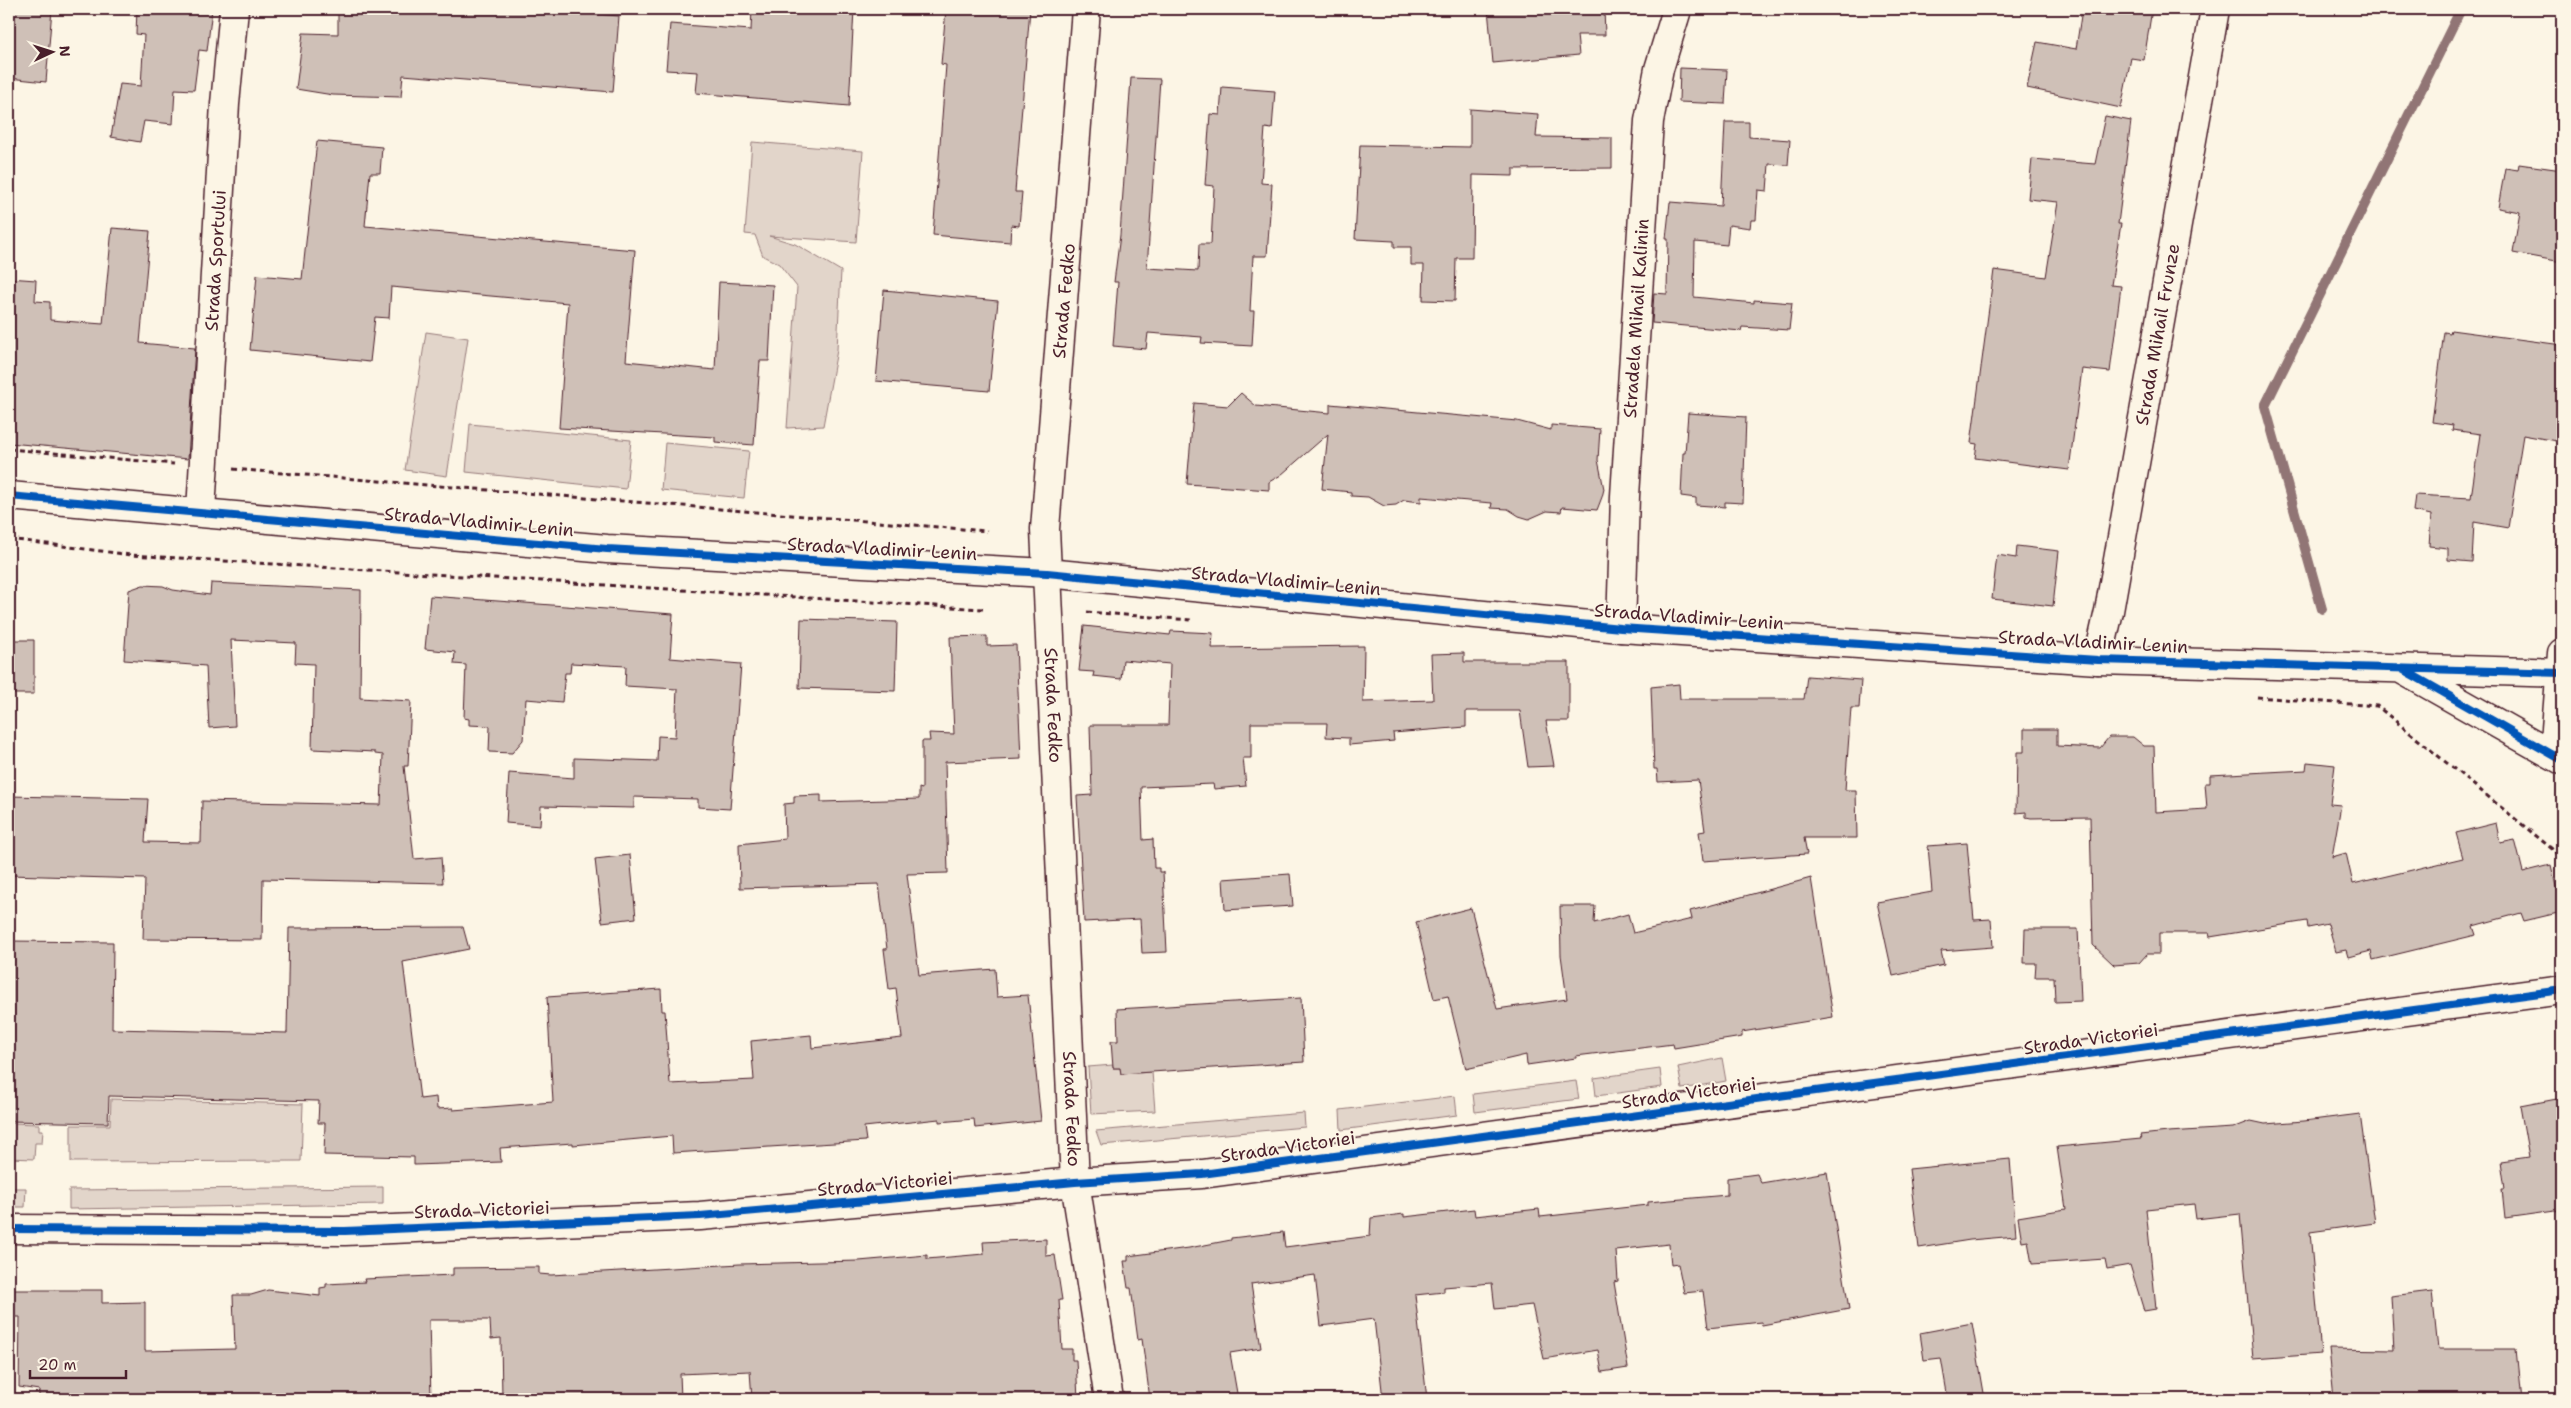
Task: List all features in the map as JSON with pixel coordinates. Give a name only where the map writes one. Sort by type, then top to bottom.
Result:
[{"type":"street","name":"Strada Sportului","points":[[201,511],[206,466],[225,104],[234,9]]},
{"type":"street","name":"Strada Fedko","points":[[1086,9],[1045,529],[1075,1182],[1110,1399]]},
{"type":"street","name":"Strada Mihail Frunze","points":[[2098,660],[2110,611],[2214,9]]},
{"type":"street","name":"Stradela Mihail Kalinin","points":[[1621,628],[1626,486],[1650,121],[1659,70],[1676,13]]},
{"type":"street","name":"Strada Vladimir Lenin","points":[[9,496],[201,511],[607,549],[1047,573],[1621,628],[2098,660],[2399,668],[2562,666]]},
{"type":"street","points":[[2399,668],[2558,757],[2562,666]]},
{"type":"street","name":"Strada Victoriei","points":[[9,1229],[345,1231],[700,1216],[1075,1182],[1202,1174],[2562,990]]},
{"type":"path","points":[[9,449],[987,531]]},
{"type":"path","points":[[9,539],[131,555],[983,609]]},
{"type":"path","points":[[1087,612],[1196,620]]},
{"type":"path","points":[[2248,697],[2377,706],[2562,857]]},
{"type":"shaded area","points":[[752,142],[863,151],[856,242],[769,236],[795,244],[841,271],[837,350],[823,426],[787,428],[797,287],[779,264],[763,256],[755,235],[745,234]]},
{"type":"shaded area","points":[[426,332],[468,338],[447,476],[405,470]]},
{"type":"shaded area","points":[[470,424],[631,440],[626,489],[466,472]]},
{"type":"shaded area","points":[[665,443],[749,451],[744,498],[661,490]]},
{"type":"shaded area","points":[[1722,1058],[1726,1081],[1682,1089],[1678,1067]]},
{"type":"shaded area","points":[[1113,1065],[1113,1068],[1120,1068],[1121,1074],[1152,1072],[1155,1111],[1091,1114],[1088,1067]]},
{"type":"shaded area","points":[[1660,1069],[1662,1087],[1596,1096],[1594,1078]]},
{"type":"shaded area","points":[[1576,1081],[1579,1099],[1475,1112],[1473,1094]]},
{"type":"shaded area","points":[[1455,1096],[1457,1115],[1341,1130],[1340,1110]]},
{"type":"shaded area","points":[[111,1099],[303,1104],[301,1161],[71,1162],[71,1125],[110,1125]]},
{"type":"shaded area","points":[[1304,1113],[1305,1127],[1101,1145],[1096,1131]]},
{"type":"shaded area","points":[[9,1123],[39,1124],[39,1130],[43,1130],[42,1143],[35,1143],[34,1159],[9,1158]]},
{"type":"shaded area","points":[[383,1187],[383,1204],[69,1209],[69,1190]]},
{"type":"shaded area","points":[[9,1188],[26,1188],[25,1207],[9,1207]]},
{"type":"building","points":[[9,9],[52,9],[46,82],[9,78]]},
{"type":"building","points":[[137,9],[212,9],[207,51],[199,50],[194,90],[175,89],[173,124],[144,121],[140,142],[111,137],[120,84],[141,86],[144,35],[136,34]]},
{"type":"building","points":[[338,9],[540,9],[619,16],[613,92],[403,75],[401,97],[333,95],[296,89],[303,33],[338,34]]},
{"type":"building","points":[[752,9],[854,9],[849,106],[696,93],[698,72],[666,70],[670,24],[751,30]]},
{"type":"building","points":[[946,9],[1030,9],[1015,192],[1022,192],[1019,226],[1011,225],[1010,242],[933,235],[946,65],[941,64]]},
{"type":"building","points":[[1488,9],[1604,9],[1605,35],[1577,35],[1579,55],[1493,63]]},
{"type":"building","points":[[2082,9],[2152,9],[2144,60],[2131,58],[2121,108],[2027,88],[2037,42],[2076,49]]},
{"type":"building","points":[[1680,68],[1727,70],[1725,104],[1679,102]]},
{"type":"building","points":[[1131,78],[1160,79],[1147,268],[1198,271],[1199,244],[1211,244],[1214,186],[1205,185],[1210,114],[1220,115],[1222,87],[1275,91],[1272,129],[1265,128],[1261,183],[1272,184],[1267,256],[1253,256],[1250,311],[1254,311],[1252,346],[1201,343],[1202,337],[1148,333],[1146,349],[1113,346],[1118,282],[1114,282],[1120,235]]},
{"type":"building","points":[[1470,109],[1538,114],[1536,137],[1612,138],[1612,168],[1513,169],[1513,176],[1473,175],[1472,258],[1456,258],[1455,301],[1423,300],[1424,265],[1411,265],[1411,247],[1394,247],[1394,241],[1355,239],[1360,145],[1470,147]]},
{"type":"building","points":[[2105,116],[2131,121],[2118,224],[2121,224],[2111,285],[2121,286],[2110,372],[2082,369],[2069,470],[1975,458],[1977,444],[1971,443],[1994,270],[2046,277],[2058,202],[2028,199],[2032,159],[2095,164]]},
{"type":"building","points":[[1725,122],[1749,122],[1749,137],[1790,140],[1788,165],[1769,164],[1767,191],[1758,190],[1756,220],[1751,220],[1750,228],[1729,225],[1727,245],[1695,242],[1694,297],[1754,303],[1754,300],[1792,303],[1789,330],[1742,327],[1741,331],[1652,323],[1654,293],[1667,294],[1668,239],[1666,239],[1670,202],[1721,206]]},
{"type":"building","points":[[317,141],[382,147],[380,173],[370,173],[365,226],[635,250],[626,361],[715,370],[719,282],[773,285],[769,361],[760,361],[754,445],[715,442],[715,437],[559,428],[568,303],[391,287],[389,318],[375,317],[370,362],[250,350],[257,275],[302,279]]},
{"type":"building","points":[[2519,164],[2562,170],[2562,262],[2513,253],[2520,212],[2498,208],[2505,168],[2518,170]]},
{"type":"building","points":[[112,228],[150,231],[140,343],[195,348],[188,459],[9,443],[9,278],[36,280],[35,301],[50,302],[50,320],[103,324]]},
{"type":"building","points":[[884,290],[998,301],[989,391],[876,381]]},
{"type":"building","points":[[2451,330],[2562,345],[2562,371],[2557,412],[2560,412],[2556,441],[2523,435],[2508,528],[2474,522],[2472,562],[2448,560],[2448,548],[2429,546],[2431,515],[2413,511],[2415,495],[2471,498],[2480,434],[2452,430],[2453,425],[2432,422],[2444,332],[2450,333]]},
{"type":"building","points":[[1241,393],[1256,406],[1330,413],[1330,404],[1517,421],[1551,430],[1551,425],[1600,429],[1598,460],[1604,489],[1602,497],[1597,510],[1562,507],[1561,512],[1547,511],[1529,519],[1519,516],[1508,509],[1491,508],[1492,503],[1421,497],[1421,502],[1404,500],[1396,505],[1384,506],[1368,497],[1351,496],[1351,492],[1322,489],[1328,434],[1281,475],[1269,482],[1269,490],[1187,484],[1194,403],[1228,406]]},
{"type":"building","points":[[1688,413],[1746,417],[1743,503],[1725,502],[1725,507],[1696,505],[1696,498],[1681,496],[1683,453],[1685,453]]},
{"type":"building","points":[[2017,546],[2059,551],[2053,606],[1992,599],[1997,555],[2016,558]]},
{"type":"building","points":[[211,583],[361,590],[360,698],[411,701],[408,766],[404,766],[414,859],[441,857],[443,883],[263,879],[262,940],[143,939],[145,879],[9,875],[9,796],[148,799],[145,842],[201,843],[202,801],[381,805],[383,755],[375,754],[375,752],[312,749],[314,664],[295,663],[296,643],[231,640],[235,726],[209,728],[206,666],[124,660],[129,590],[143,585],[163,586],[173,590],[210,595]]},
{"type":"building","points":[[430,596],[673,614],[670,658],[741,664],[730,809],[698,807],[698,799],[634,797],[634,808],[541,806],[540,826],[506,823],[509,773],[574,778],[574,758],[657,761],[658,736],[675,737],[677,689],[625,686],[626,666],[571,663],[570,673],[565,673],[562,702],[526,699],[523,740],[512,753],[489,752],[490,726],[469,725],[469,719],[464,718],[466,665],[454,664],[455,652],[425,649]]},
{"type":"building","points":[[801,619],[897,622],[895,691],[799,688]]},
{"type":"building","points":[[1084,626],[1170,635],[1171,631],[1213,633],[1212,648],[1364,646],[1363,702],[1433,700],[1431,654],[1464,653],[1464,662],[1569,662],[1569,721],[1546,721],[1554,766],[1528,767],[1520,711],[1466,711],[1466,727],[1393,733],[1394,741],[1349,745],[1349,738],[1326,737],[1327,723],[1251,723],[1251,758],[1243,758],[1246,786],[1214,789],[1213,784],[1141,787],[1143,840],[1153,839],[1154,868],[1159,868],[1159,872],[1163,872],[1167,952],[1142,953],[1140,919],[1084,922],[1077,796],[1092,795],[1090,725],[1168,725],[1170,664],[1123,660],[1121,679],[1093,676],[1094,672],[1079,671]]},
{"type":"building","points":[[987,636],[987,646],[1016,645],[1021,759],[945,762],[948,873],[907,874],[919,975],[995,969],[997,997],[1028,995],[1041,1121],[975,1128],[974,1119],[939,1122],[939,1119],[864,1127],[866,1141],[673,1153],[672,1136],[573,1145],[573,1143],[500,1148],[501,1162],[414,1165],[414,1157],[324,1155],[325,1123],[318,1123],[319,1101],[109,1096],[108,1123],[9,1121],[9,941],[113,942],[112,1029],[287,1033],[289,928],[463,927],[469,949],[403,962],[420,1099],[436,1097],[437,1109],[453,1108],[453,1110],[553,1102],[547,997],[661,989],[662,1011],[665,1011],[670,1084],[754,1080],[751,1041],[811,1035],[812,1048],[902,1038],[896,988],[889,989],[884,949],[887,949],[879,884],[740,888],[739,844],[785,839],[784,804],[794,803],[794,796],[821,795],[821,802],[919,799],[919,788],[922,789],[922,741],[930,741],[929,733],[954,734],[950,637]]},
{"type":"building","points":[[9,640],[34,640],[34,694],[9,694]]},
{"type":"building","points":[[1807,676],[1861,680],[1859,708],[1851,708],[1845,790],[1856,790],[1857,838],[1804,838],[1807,854],[1703,861],[1699,832],[1705,831],[1698,780],[1658,782],[1657,769],[1654,769],[1651,687],[1679,684],[1680,699],[1804,699]]},
{"type":"building","points":[[2024,729],[2057,729],[2057,746],[2100,748],[2109,737],[2133,737],[2144,746],[2154,746],[2156,812],[2207,809],[2205,783],[2210,783],[2210,775],[2306,770],[2307,762],[2335,765],[2330,804],[2341,805],[2332,857],[2346,853],[2353,884],[2463,858],[2456,833],[2496,823],[2500,843],[2515,840],[2523,872],[2551,865],[2562,912],[2524,921],[2521,913],[2473,926],[2476,935],[2373,960],[2371,951],[2348,957],[2346,950],[2336,952],[2328,924],[2308,928],[2307,921],[2210,937],[2209,933],[2159,933],[2159,954],[2147,954],[2139,963],[2114,965],[2093,945],[2090,817],[2031,818],[2026,817],[2026,812],[2016,813],[2017,752],[2024,752]]},
{"type":"building","points":[[1967,843],[1974,920],[1991,919],[1993,947],[1941,951],[1944,965],[1893,976],[1877,902],[1932,892],[1928,846]]},
{"type":"building","points":[[630,855],[636,918],[602,922],[595,859]]},
{"type":"building","points":[[1290,874],[1293,906],[1225,910],[1223,879]]},
{"type":"building","points":[[1811,878],[1833,1017],[1742,1032],[1742,1037],[1674,1048],[1673,1044],[1576,1056],[1576,1058],[1527,1065],[1526,1055],[1466,1069],[1448,996],[1434,999],[1416,922],[1471,908],[1497,1009],[1567,999],[1561,955],[1560,906],[1595,906],[1594,923],[1628,914],[1633,933],[1692,919],[1690,911]]},
{"type":"building","points":[[2025,929],[2078,929],[2081,1001],[2055,1002],[2054,977],[2035,977],[2036,963],[2024,963]]},
{"type":"building","points":[[1301,998],[1304,1062],[1121,1074],[1120,1068],[1113,1068],[1111,1041],[1118,1041],[1117,1009]]},
{"type":"building","points":[[2562,1098],[2562,1210],[2505,1218],[2502,1189],[2505,1189],[2501,1161],[2529,1157],[2520,1106]]},
{"type":"building","points":[[2360,1114],[2375,1223],[2310,1232],[2321,1354],[2253,1359],[2240,1214],[2196,1219],[2194,1204],[2146,1209],[2156,1309],[2144,1311],[2130,1265],[2107,1269],[2105,1259],[2032,1264],[2028,1241],[2022,1242],[2018,1217],[2066,1209],[2057,1147],[2141,1139],[2140,1135],[2233,1128],[2251,1121],[2265,1124]]},
{"type":"building","points":[[2010,1159],[2016,1236],[1970,1240],[1919,1248],[1909,1169]]},
{"type":"building","points":[[1827,1172],[1849,1309],[1762,1325],[1761,1322],[1708,1328],[1703,1291],[1684,1293],[1678,1264],[1671,1265],[1669,1244],[1616,1250],[1618,1281],[1614,1282],[1628,1368],[1602,1372],[1598,1350],[1544,1359],[1532,1305],[1495,1309],[1492,1283],[1444,1287],[1444,1292],[1415,1295],[1427,1399],[1383,1399],[1374,1319],[1321,1326],[1315,1275],[1251,1284],[1261,1348],[1230,1353],[1238,1399],[1150,1399],[1142,1339],[1138,1340],[1131,1288],[1128,1288],[1124,1261],[1128,1261],[1128,1256],[1189,1248],[1231,1240],[1231,1238],[1283,1232],[1285,1247],[1370,1236],[1371,1218],[1404,1214],[1404,1217],[1474,1209],[1475,1216],[1539,1209],[1540,1217],[1648,1205],[1648,1202],[1727,1195],[1727,1178],[1757,1174],[1761,1183]]},
{"type":"building","points":[[1046,1239],[1046,1256],[1055,1255],[1062,1300],[1059,1300],[1062,1349],[1072,1349],[1072,1360],[1076,1360],[1078,1399],[752,1399],[750,1371],[680,1374],[681,1399],[502,1399],[501,1338],[491,1339],[490,1320],[429,1320],[431,1399],[39,1399],[39,1390],[19,1387],[20,1317],[9,1317],[9,1290],[102,1290],[102,1303],[145,1302],[145,1351],[235,1349],[233,1295],[251,1295],[268,1290],[320,1296],[320,1288],[326,1287],[326,1284],[365,1282],[364,1279],[453,1275],[453,1268],[539,1267],[539,1274],[551,1275],[740,1264],[859,1261],[927,1255],[927,1259],[984,1254],[983,1242]]},
{"type":"building","points":[[2432,1291],[2438,1349],[2516,1349],[2521,1399],[2334,1399],[2329,1349],[2394,1350],[2391,1296]]},
{"type":"building","points":[[1972,1323],[1985,1399],[1948,1399],[1941,1358],[1924,1360],[1920,1333]]},
{"type":"waterway","points":[[2322,609],[2265,406],[2461,9]]},
{"type":"cycle path","points":[[9,496],[607,549],[1047,573],[1621,628],[2098,660],[2562,673]]},
{"type":"cycle path","points":[[2402,669],[2562,760]]},
{"type":"cycle path","points":[[9,1229],[345,1231],[700,1216],[1075,1182],[1202,1174],[2562,990]]}]
